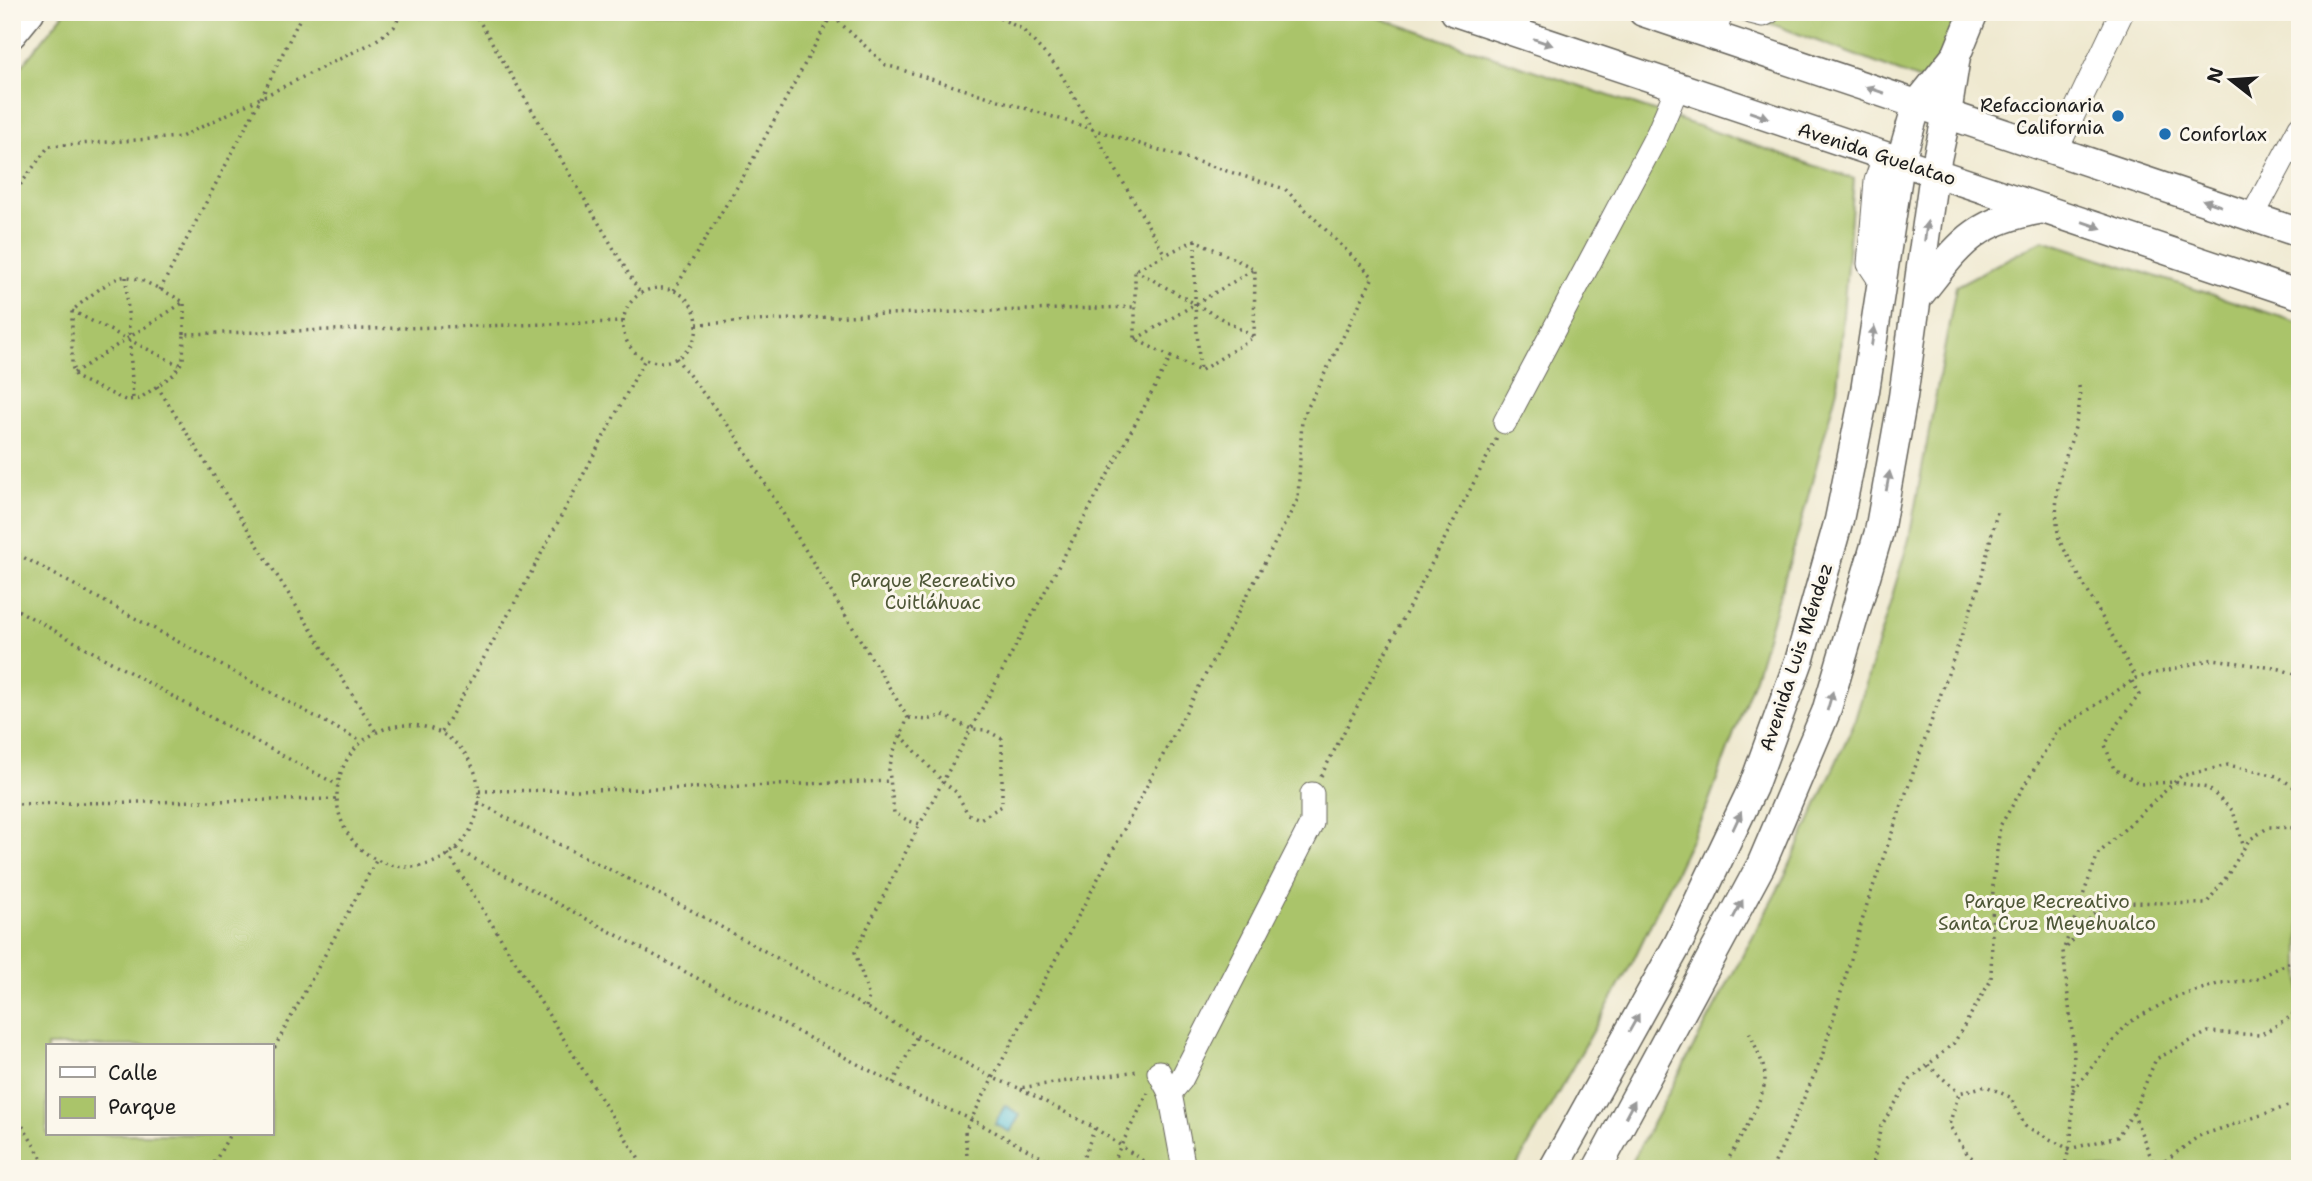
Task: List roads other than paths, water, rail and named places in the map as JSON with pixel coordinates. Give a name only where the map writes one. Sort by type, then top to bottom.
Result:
[{"type":"main road","points":[[12,34],[30,12]]},
{"type":"main road","name":"Avenida Guelatao","points":[[1455,12],[2300,295]]},
{"type":"main road","points":[[1643,12],[1717,24],[1917,104],[2300,233]]},
{"type":"main road","points":[[1597,1169],[1761,865],[1826,712],[1879,532],[1903,397],[1934,173],[1956,56],[1974,12]]},
{"type":"main road","points":[[1917,104],[1956,56]]},
{"type":"main road","name":"Avenida Luis Méndez","points":[[1553,1169],[1679,942],[1753,787],[1800,658],[1839,520],[1865,391],[1900,163],[1917,104]]},
{"type":"main road","points":[[1917,298],[1962,242],[1978,230],[2013,214],[2046,209]]},
{"type":"street","points":[[1751,12],[1763,15],[1769,12]]},
{"type":"street","points":[[2056,151],[2122,12]]},
{"type":"street","points":[[1505,422],[1658,133],[1677,88]]},
{"type":"street","points":[[2252,217],[2300,127]]},
{"type":"street","points":[[1170,1093],[1181,1080],[1312,823],[1312,794]]},
{"type":"street","points":[[1159,1072],[1170,1093],[1184,1169]]},
{"type":"water","points":[[1005,1105],[1020,1115],[1010,1132],[995,1124]]},
{"type":"place","name":"Refaccionaria California","points":[[2118,116]]},
{"type":"place","name":"Conforlax","points":[[2165,134]]},
{"type":"park label","name":"Parque Recreativo Cuitláhuac","points":[[933,591]]},
{"type":"park label","name":"Parque Recreativo Santa Cruz Meyehualco","points":[[2047,912]]}]
